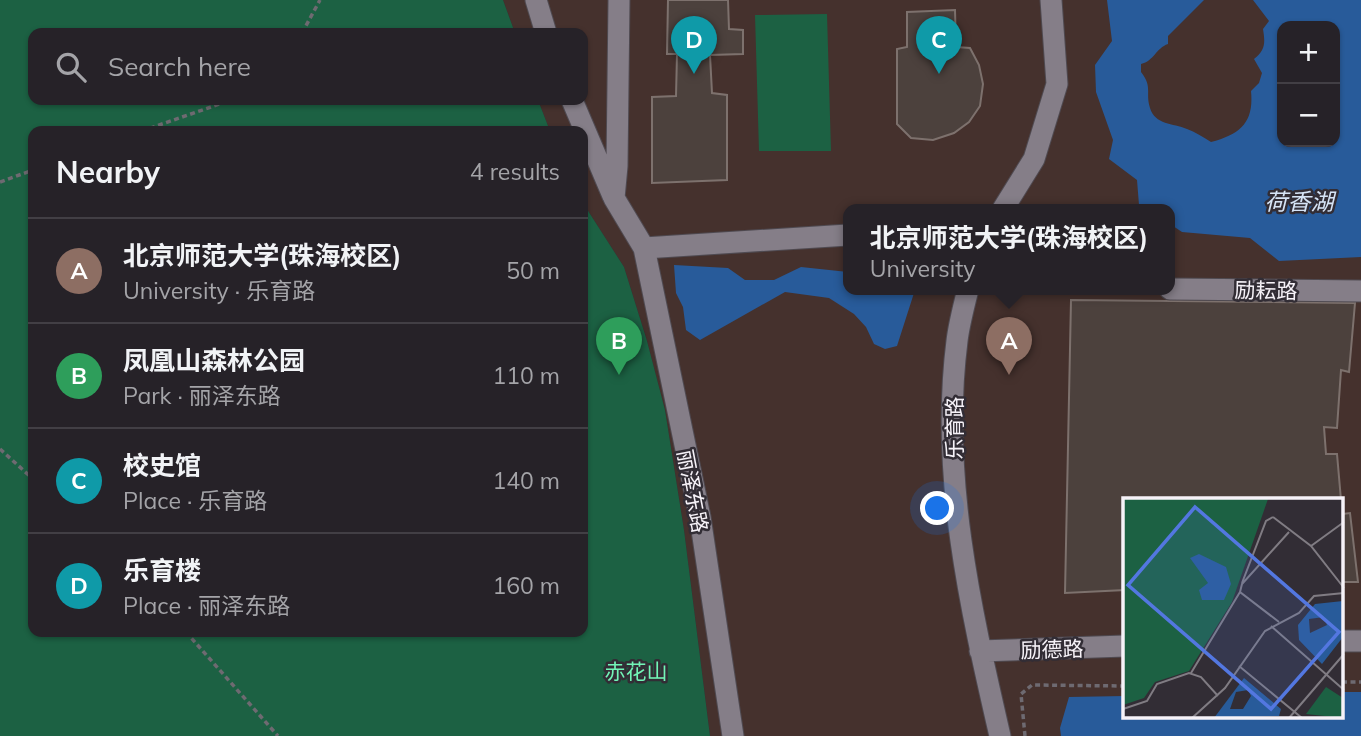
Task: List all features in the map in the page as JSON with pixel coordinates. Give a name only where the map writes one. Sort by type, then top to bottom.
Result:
[{"type":"street","points":[[537,0],[545,28]]},
{"type":"street","points":[[614,198],[617,166],[619,0]]},
{"type":"street","points":[[1006,204],[1034,159],[1057,84],[1051,0]]},
{"type":"street","points":[[574,105],[583,126]]},
{"type":"street","points":[[588,137],[614,198]]},
{"type":"street","name":"丽泽东路","points":[[614,198],[644,248],[699,517],[733,736]]},
{"type":"street","points":[[644,248],[843,235]]},
{"type":"street","name":"励耘路","points":[[1175,289],[1361,291]]},
{"type":"street","name":"乐育路","points":[[967,295],[957,340],[951,428],[959,540],[980,651],[1000,736]]},
{"type":"street","name":"励德路","points":[[980,651],[1123,646]]},
{"type":"path","points":[[305,28],[320,0]]},
{"type":"path","points":[[156,126],[217,105]]},
{"type":"path","points":[[0,182],[28,172]]},
{"type":"path","points":[[0,449],[28,474]]},
{"type":"path","points":[[190,637],[278,736]]},
{"type":"path","points":[[1025,736],[1021,694],[1032,685],[1123,686]]},
{"type":"shaded area","points":[[503,0],[1361,0],[1361,736],[710,736],[684,530],[665,410],[624,267],[588,211],[588,126],[548,126],[540,105],[588,105],[588,28],[513,28]]},
{"type":"green space","name":"赤花山","points":[[0,0],[503,0],[513,28],[28,28],[28,105],[540,105],[548,126],[28,126],[28,637],[588,637],[588,211],[624,267],[665,410],[684,530],[710,736],[0,736]]},
{"type":"green space","points":[[827,14],[831,151],[759,151],[755,15]]},
{"type":"water","name":"荷香湖","points":[[1107,0],[1204,0],[1168,36],[1168,44],[1141,64],[1141,72],[1148,86],[1150,108],[1156,118],[1190,130],[1211,142],[1221,139],[1238,131],[1248,119],[1251,91],[1259,83],[1262,73],[1254,59],[1263,49],[1263,29],[1269,21],[1253,0],[1361,0],[1361,257],[1279,261],[1250,238],[1182,232],[1175,227],[1175,204],[1139,204],[1137,180],[1109,159],[1113,140],[1096,92],[1095,65],[1112,41]]},
{"type":"water","points":[[674,265],[728,268],[745,280],[774,280],[801,267],[843,271],[843,295],[913,295],[897,346],[885,349],[874,344],[866,327],[854,314],[829,298],[785,292],[700,340],[686,330],[683,307],[676,293]]},
{"type":"water","points":[[1344,692],[1361,692],[1361,736],[1061,736],[1060,728],[1069,697],[1123,696],[1123,718],[1344,718]]},
{"type":"building","points":[[668,0],[728,0],[729,29],[743,30],[743,54],[710,55],[712,93],[727,95],[727,180],[652,183],[652,97],[676,96],[677,54],[667,54]]},
{"type":"building","points":[[955,10],[956,47],[970,48],[979,65],[983,84],[980,106],[969,122],[954,133],[933,140],[911,138],[897,124],[897,49],[907,47],[907,12]]},
{"type":"building","points":[[955,10],[956,47],[970,48],[979,65],[983,84],[980,106],[969,122],[954,133],[933,140],[911,138],[897,124],[897,49],[907,47],[907,12]]},
{"type":"building","points":[[1071,300],[1355,303],[1349,372],[1341,370],[1337,428],[1324,427],[1326,454],[1337,454],[1341,498],[1123,498],[1123,590],[1065,593]]},
{"type":"building","points":[[1350,513],[1358,582],[1344,582],[1344,514]]},
{"type":"place","name":"乐育楼","points":[[694,74]]},
{"type":"place","name":"校史馆","points":[[939,74]]},
{"type":"place","name":"凤凰山森林公园","points":[[619,375]]},
{"type":"place","name":"北京师范大学(珠海校区)","points":[[1009,375]]}]
